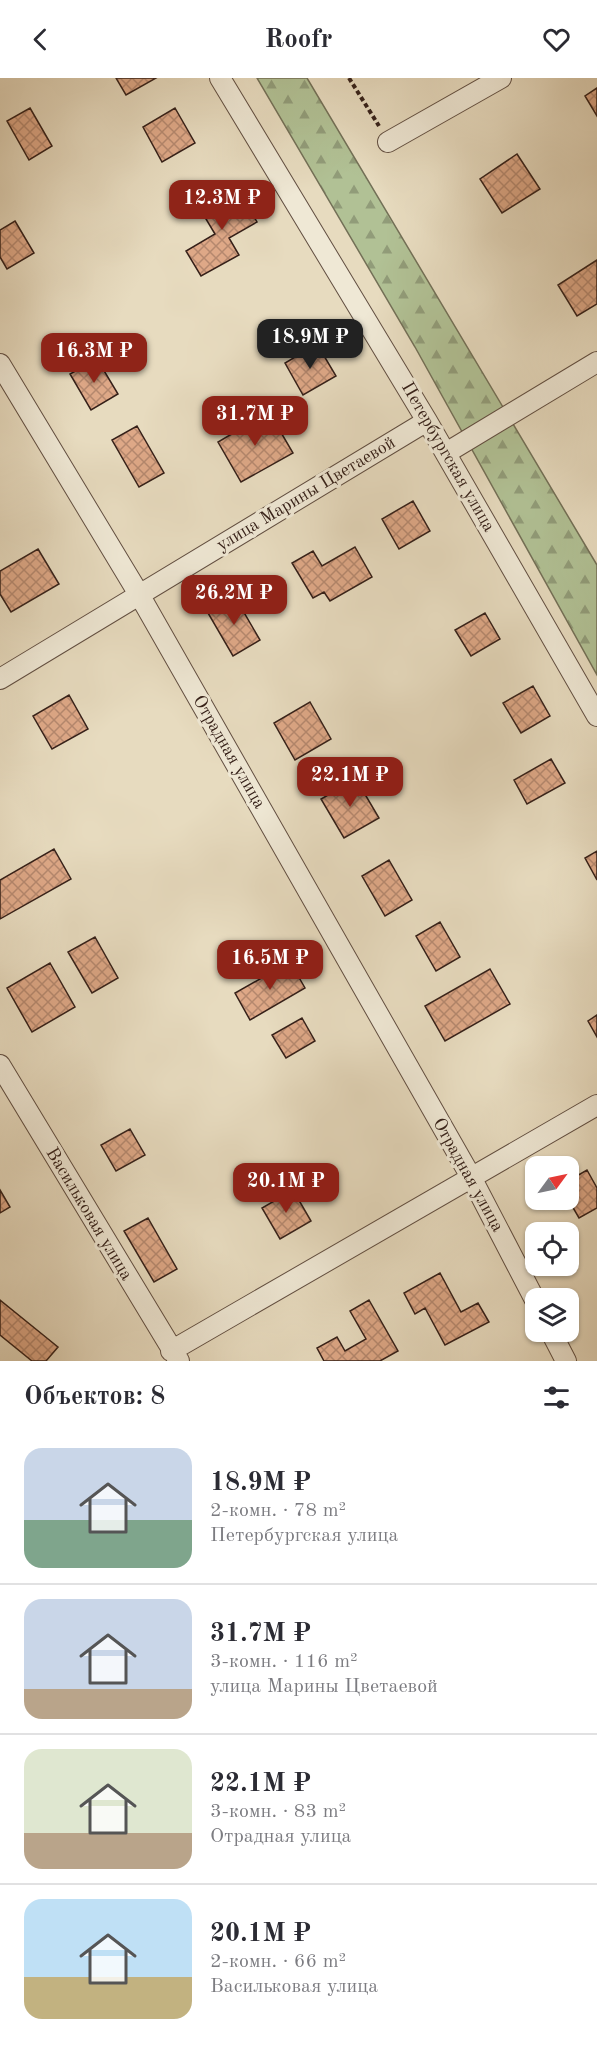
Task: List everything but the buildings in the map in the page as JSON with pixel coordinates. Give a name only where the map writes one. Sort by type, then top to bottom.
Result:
[{"type":"street","name":"Петербургская улица","points":[[220,78],[427,421],[595,707]]},
{"type":"street","points":[[388,142],[501,78]]},
{"type":"street","points":[[446,453],[597,362]]},
{"type":"street","name":"Отрадная улица","points":[[0,364],[140,596],[471,1177],[529,1288]]},
{"type":"street","name":"улица Марины Цветаевой","points":[[0,679],[427,421]]},
{"type":"street","name":"Васильковая улица","points":[[0,1065],[175,1356]]},
{"type":"street","points":[[175,1356],[471,1177],[597,1105]]},
{"type":"street","points":[[556,1342],[566,1361]]},
{"type":"path","points":[[349,78],[388,142]]},
{"type":"green space","points":[[257,78],[307,78],[597,565],[597,675],[415,347]]}]
